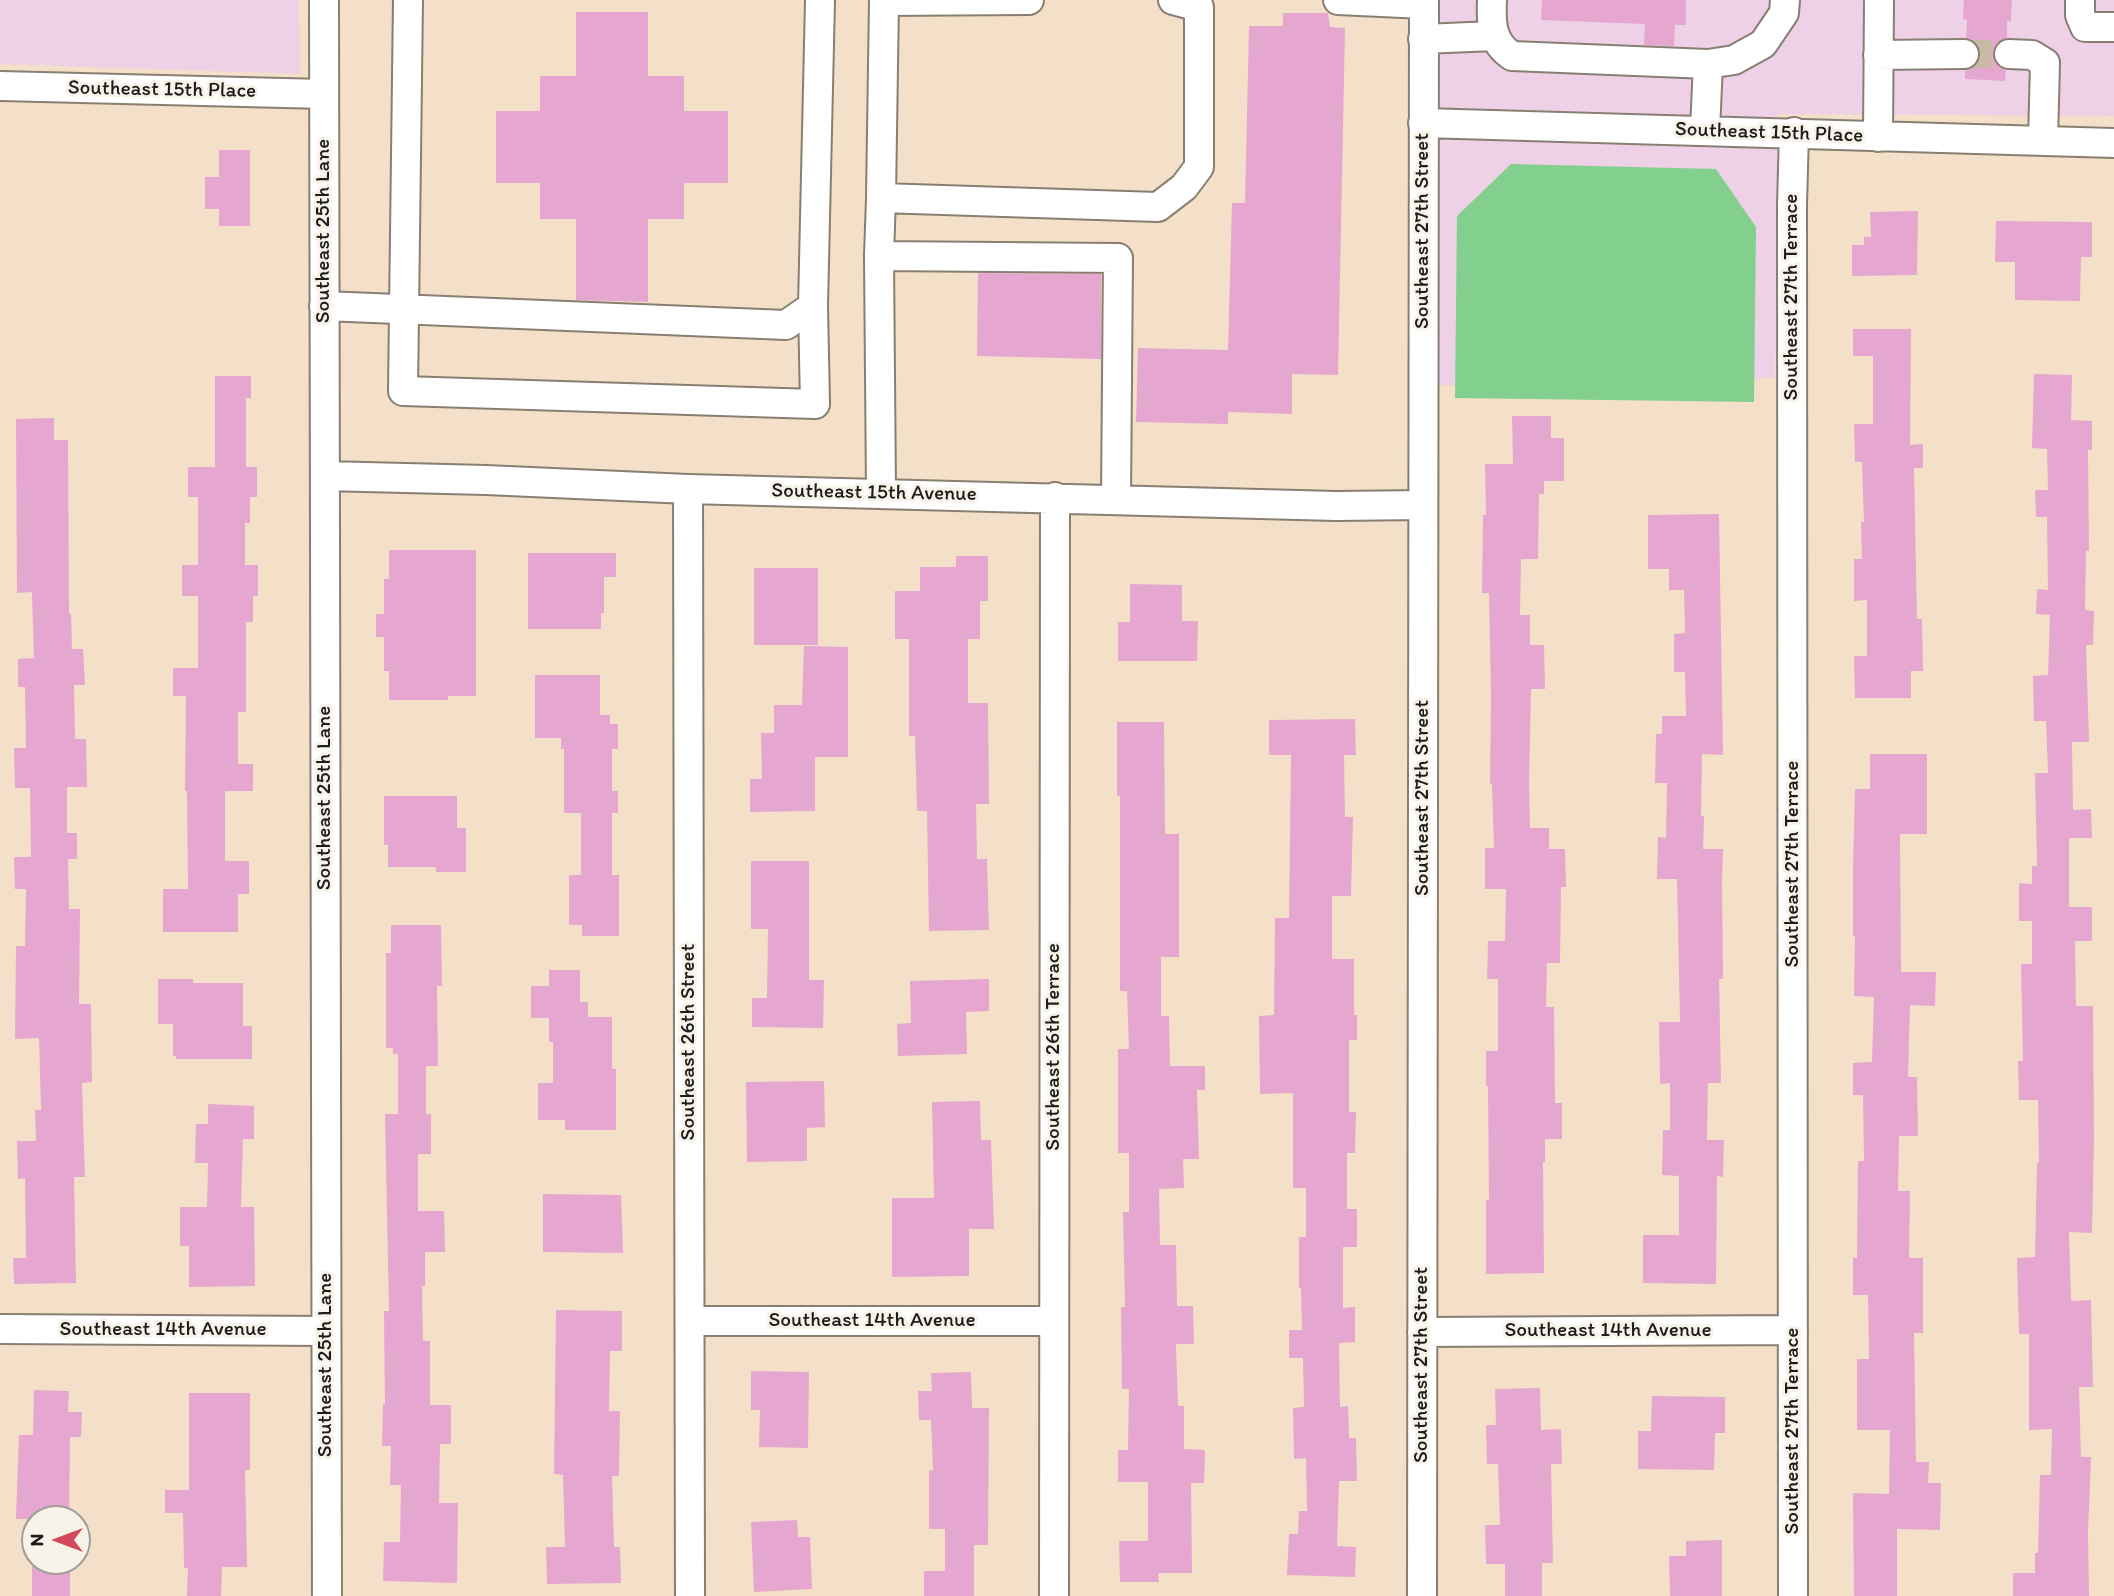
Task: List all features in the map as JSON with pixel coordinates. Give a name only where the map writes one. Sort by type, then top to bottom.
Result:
[{"type":"street","name":"Southeast 25th Lane","points":[[324,0],[327,1596]]},
{"type":"street","points":[[408,0],[403,391],[815,404],[813,306],[820,0]]},
{"type":"street","points":[[881,493],[879,256],[884,1],[1029,0]]},
{"type":"street","points":[[881,198],[1158,206],[1184,187],[1199,167],[1199,7],[1173,0]]},
{"type":"street","points":[[1338,0],[1424,2]]},
{"type":"street","points":[[1492,0],[1494,36],[1501,48],[1512,56],[1708,64],[1734,60],[1763,44],[1784,13],[1785,0]]},
{"type":"street","points":[[1878,0],[1878,137]]},
{"type":"street","points":[[2080,0],[2080,15],[2085,27],[2114,27]]},
{"type":"street","name":"Southeast 27th Street","points":[[1422,1596],[1424,2]]},
{"type":"street","points":[[1423,39],[1494,36]]},
{"type":"street","points":[[1878,55],[1964,54]]},
{"type":"street","points":[[2009,54],[2032,55],[2045,63],[2043,141]]},
{"type":"street","points":[[1705,130],[1708,64]]},
{"type":"street","name":"Southeast 15th Place","points":[[0,86],[324,94]]},
{"type":"street","name":"Southeast 15th Place","points":[[1423,123],[2114,143]]},
{"type":"street","name":"Southeast 27th Terrace","points":[[1793,1596],[1794,132]]},
{"type":"street","points":[[879,256],[1118,258],[1116,499]]},
{"type":"street","points":[[324,306],[786,325],[813,306]]},
{"type":"street","name":"Southeast 15th Avenue","points":[[325,476],[688,489],[1336,506],[1423,505]]},
{"type":"street","name":"Southeast 26th Street","points":[[688,489],[690,1596]]},
{"type":"street","name":"Southeast 26th Terrace","points":[[1054,1596],[1055,497]]},
{"type":"street","name":"Southeast 14th Avenue","points":[[690,1321],[1054,1321]]},
{"type":"street","name":"Southeast 14th Avenue","points":[[0,1329],[326,1331]]},
{"type":"street","name":"Southeast 14th Avenue","points":[[1422,1332],[1793,1330]]},
{"type":"shaded area","points":[[0,0],[299,0],[300,74],[0,64]]},
{"type":"shaded area","points":[[1416,0],[2114,0],[2114,116],[1778,114],[1775,378],[1414,386]]},
{"type":"green space","points":[[1511,164],[1716,169],[1756,227],[1754,402],[1455,398],[1457,216]]},
{"type":"building","points":[[1542,0],[1686,0],[1686,25],[1675,25],[1674,46],[1644,45],[1645,24],[1541,20]]},
{"type":"building","points":[[1964,0],[2012,0],[2011,21],[2007,21],[2007,38],[1995,45],[1993,53],[1995,62],[2006,70],[2005,81],[1965,79],[1965,70],[1978,63],[1981,54],[1978,45],[1966,38]]},
{"type":"building","points":[[576,12],[648,12],[648,76],[684,76],[684,111],[728,111],[728,183],[684,183],[684,219],[648,219],[648,302],[576,300],[576,219],[540,219],[540,183],[496,183],[496,111],[540,111],[540,76],[576,76]]},
{"type":"building","points":[[1283,13],[1328,13],[1330,27],[1345,28],[1338,375],[1292,374],[1292,414],[1228,412],[1228,424],[1136,422],[1138,348],[1228,350],[1232,203],[1245,203],[1249,26],[1283,26]]},
{"type":"building","points":[[219,150],[250,150],[250,226],[219,226],[219,209],[205,209],[205,177],[219,177]]},
{"type":"building","points":[[1918,211],[1917,275],[1852,276],[1852,245],[1864,245],[1864,237],[1871,237],[1870,212]]},
{"type":"building","points":[[1996,221],[2092,222],[2092,257],[2081,257],[2080,301],[2015,300],[2015,262],[1995,262]]},
{"type":"building","points":[[978,273],[1101,274],[1101,359],[977,356]]},
{"type":"building","points":[[1853,329],[1911,329],[1910,445],[1923,444],[1923,468],[1914,468],[1917,619],[1922,619],[1923,671],[1911,671],[1911,698],[1855,698],[1854,656],[1867,656],[1867,600],[1854,601],[1854,559],[1862,559],[1861,522],[1864,522],[1862,462],[1855,462],[1854,424],[1873,424],[1873,356],[1853,356]]},
{"type":"building","points":[[2034,374],[2072,375],[2071,420],[2092,421],[2092,450],[2088,450],[2089,551],[2086,551],[2085,610],[2094,611],[2093,645],[2086,645],[2089,742],[2072,742],[2073,810],[2091,809],[2092,838],[2069,838],[2069,907],[2092,907],[2092,941],[2075,941],[2076,1006],[2093,1006],[2092,1233],[2069,1232],[2071,1301],[2091,1300],[2093,1387],[2079,1387],[2081,1457],[2091,1457],[2089,1596],[2013,1596],[2013,1573],[2035,1573],[2040,1475],[2051,1475],[2052,1429],[2029,1430],[2029,1334],[2019,1334],[2017,1258],[2035,1257],[2039,1163],[2038,1100],[2019,1100],[2018,1061],[2023,1061],[2021,964],[2032,964],[2032,921],[2019,921],[2019,883],[2032,884],[2032,866],[2037,866],[2035,773],[2048,773],[2046,721],[2034,721],[2033,676],[2048,675],[2050,615],[2036,614],[2037,589],[2048,590],[2047,517],[2036,517],[2035,490],[2048,490],[2047,449],[2032,448]]},
{"type":"building","points":[[215,376],[251,376],[251,398],[246,398],[246,467],[257,467],[257,497],[250,497],[250,523],[245,523],[245,565],[258,565],[258,596],[253,596],[253,622],[246,622],[246,712],[238,712],[238,764],[253,764],[253,791],[225,791],[225,861],[249,861],[249,894],[238,894],[238,932],[163,932],[163,889],[188,889],[186,696],[173,696],[173,668],[198,668],[198,596],[182,596],[182,565],[198,565],[198,497],[188,497],[188,467],[215,467]]},
{"type":"building","points":[[1512,416],[1551,416],[1551,438],[1564,438],[1564,481],[1544,481],[1544,494],[1539,494],[1538,559],[1521,559],[1520,615],[1530,615],[1530,645],[1544,645],[1545,689],[1531,689],[1530,828],[1549,828],[1549,849],[1565,849],[1566,887],[1561,887],[1560,963],[1547,963],[1546,1007],[1554,1007],[1555,1103],[1562,1103],[1562,1139],[1545,1139],[1544,1273],[1486,1274],[1486,1200],[1489,1200],[1486,1051],[1498,1051],[1498,979],[1487,979],[1488,941],[1505,941],[1506,889],[1485,889],[1485,848],[1494,848],[1490,784],[1489,593],[1482,593],[1483,515],[1486,515],[1485,464],[1513,464]]},
{"type":"building","points":[[54,418],[54,440],[68,440],[69,614],[72,649],[83,649],[85,685],[74,685],[75,739],[86,739],[87,787],[67,787],[67,833],[77,833],[77,859],[68,859],[69,909],[80,909],[79,1004],[91,1004],[92,1082],[82,1083],[85,1177],[74,1177],[76,1283],[14,1284],[13,1258],[26,1258],[25,1178],[18,1179],[17,1141],[36,1141],[35,1110],[41,1110],[39,1038],[15,1039],[16,946],[25,946],[26,889],[15,889],[14,857],[31,857],[30,788],[15,788],[14,748],[26,748],[25,687],[18,687],[18,659],[34,658],[32,592],[17,593],[16,419]]},
{"type":"building","points":[[1719,514],[1723,755],[1702,754],[1701,816],[1704,816],[1703,849],[1723,849],[1723,979],[1719,979],[1721,1083],[1708,1083],[1707,1140],[1724,1140],[1723,1177],[1717,1176],[1716,1284],[1643,1283],[1643,1235],[1679,1235],[1679,1176],[1662,1175],[1663,1130],[1670,1130],[1670,1083],[1660,1084],[1659,1022],[1680,1022],[1677,879],[1657,879],[1658,837],[1666,838],[1667,783],[1655,783],[1656,734],[1662,734],[1662,716],[1686,716],[1685,672],[1674,672],[1674,634],[1685,633],[1684,590],[1669,590],[1669,569],[1648,569],[1648,515]]},
{"type":"building","points":[[389,550],[476,550],[476,696],[448,696],[448,700],[389,700],[389,671],[384,671],[384,637],[376,637],[376,614],[384,614],[384,579],[389,579]]},
{"type":"building","points":[[528,553],[616,553],[616,577],[604,577],[601,629],[528,629]]},
{"type":"building","points":[[956,556],[988,556],[988,601],[980,601],[980,639],[968,639],[968,703],[988,703],[989,804],[976,804],[977,859],[987,859],[989,930],[929,931],[927,811],[917,811],[915,736],[909,736],[909,639],[895,639],[895,591],[920,591],[920,567],[956,567]]},
{"type":"building","points":[[754,568],[818,568],[818,645],[754,645]]},
{"type":"building","points":[[1130,584],[1182,585],[1182,621],[1198,621],[1197,661],[1118,661],[1118,622],[1130,622]]},
{"type":"building","points":[[804,646],[848,647],[848,757],[815,757],[815,811],[750,812],[750,779],[762,779],[761,733],[774,733],[774,705],[802,705]]},
{"type":"building","points":[[535,675],[600,675],[600,715],[610,715],[610,724],[618,724],[618,749],[612,749],[612,791],[618,791],[618,813],[612,813],[612,875],[619,875],[619,936],[582,936],[582,925],[569,925],[569,875],[581,875],[581,813],[564,813],[564,749],[561,749],[561,738],[535,738]]},
{"type":"building","points":[[1355,719],[1356,755],[1344,755],[1345,817],[1353,817],[1351,896],[1332,896],[1332,959],[1354,959],[1354,1015],[1357,1015],[1357,1040],[1349,1040],[1349,1112],[1356,1112],[1355,1153],[1347,1153],[1347,1209],[1357,1209],[1357,1247],[1343,1247],[1343,1308],[1355,1307],[1355,1342],[1339,1343],[1340,1407],[1348,1406],[1349,1438],[1356,1438],[1357,1481],[1339,1481],[1337,1546],[1356,1547],[1355,1577],[1287,1575],[1289,1534],[1298,1534],[1299,1511],[1307,1511],[1306,1458],[1294,1459],[1293,1408],[1304,1407],[1303,1358],[1289,1358],[1289,1330],[1302,1330],[1299,1237],[1306,1237],[1306,1188],[1293,1188],[1293,1093],[1260,1094],[1259,1016],[1274,1015],[1275,918],[1289,918],[1291,755],[1269,755],[1269,720]]},
{"type":"building","points":[[1117,722],[1164,722],[1165,834],[1179,834],[1179,957],[1161,957],[1161,1016],[1169,1016],[1170,1066],[1205,1066],[1205,1090],[1197,1090],[1199,1159],[1183,1159],[1184,1188],[1159,1189],[1160,1245],[1176,1245],[1177,1306],[1193,1306],[1194,1344],[1176,1344],[1178,1406],[1184,1406],[1184,1449],[1205,1450],[1204,1483],[1191,1483],[1192,1573],[1158,1573],[1159,1582],[1120,1582],[1119,1541],[1148,1541],[1148,1482],[1118,1482],[1118,1450],[1128,1450],[1129,1389],[1122,1389],[1121,1307],[1125,1307],[1123,1212],[1129,1212],[1129,1153],[1118,1153],[1118,1049],[1129,1049],[1127,991],[1120,991],[1120,796],[1117,796]]},
{"type":"building","points":[[1870,754],[1927,754],[1927,834],[1900,834],[1901,972],[1936,972],[1935,1006],[1910,1005],[1908,1077],[1917,1077],[1918,1136],[1899,1136],[1898,1191],[1910,1191],[1909,1258],[1923,1258],[1923,1333],[1914,1333],[1916,1462],[1929,1462],[1928,1483],[1941,1483],[1940,1530],[1897,1529],[1897,1596],[1854,1596],[1853,1493],[1889,1494],[1890,1430],[1857,1430],[1857,1359],[1869,1359],[1868,1295],[1853,1295],[1853,1258],[1857,1258],[1858,1161],[1864,1161],[1863,1095],[1853,1095],[1853,1063],[1872,1062],[1874,997],[1854,996],[1855,789],[1870,789]]},
{"type":"building","points":[[384,796],[457,796],[457,828],[466,828],[466,872],[436,872],[436,867],[388,867],[388,845],[384,845]]},
{"type":"building","points":[[751,861],[809,861],[809,980],[824,980],[823,1028],[752,1027],[752,998],[767,998],[768,929],[751,929]]},
{"type":"building","points":[[391,925],[441,925],[442,986],[437,986],[438,1066],[426,1066],[426,1114],[431,1114],[431,1154],[418,1154],[418,1211],[444,1211],[445,1252],[425,1252],[425,1286],[422,1286],[423,1341],[430,1341],[430,1405],[451,1405],[451,1444],[440,1444],[439,1503],[458,1503],[457,1583],[383,1581],[384,1542],[400,1542],[401,1485],[390,1485],[391,1446],[382,1446],[385,1404],[384,1311],[389,1311],[385,1114],[398,1114],[398,1054],[393,1054],[393,1048],[386,1048],[386,953],[391,953]]},
{"type":"building","points":[[549,970],[580,970],[580,1002],[588,1002],[588,1017],[612,1017],[612,1069],[616,1069],[616,1130],[565,1130],[565,1120],[538,1120],[538,1083],[553,1083],[553,1042],[549,1042],[549,1018],[531,1018],[531,986],[549,986]]},
{"type":"building","points":[[158,979],[193,979],[193,983],[243,983],[243,1026],[252,1026],[252,1059],[176,1059],[176,1056],[173,1056],[173,1024],[158,1024]]},
{"type":"building","points":[[989,979],[989,1011],[966,1012],[967,1054],[898,1056],[897,1024],[911,1023],[910,981]]},
{"type":"building","points":[[824,1081],[825,1127],[807,1128],[807,1161],[747,1162],[746,1082]]},
{"type":"building","points":[[980,1101],[981,1140],[991,1140],[994,1229],[969,1229],[969,1276],[892,1277],[892,1198],[934,1198],[932,1102]]},
{"type":"building","points":[[208,1104],[254,1106],[254,1139],[243,1139],[241,1207],[254,1207],[255,1286],[189,1287],[189,1246],[180,1246],[180,1207],[207,1207],[208,1163],[195,1163],[196,1124],[208,1124]]},
{"type":"building","points":[[543,1194],[621,1195],[623,1253],[543,1252]]},
{"type":"building","points":[[556,1310],[622,1311],[622,1351],[610,1351],[609,1411],[620,1411],[619,1476],[612,1476],[614,1547],[620,1547],[621,1583],[547,1584],[546,1547],[565,1547],[563,1475],[554,1474]]},
{"type":"building","points":[[751,1371],[809,1372],[808,1448],[759,1447],[760,1410],[751,1410]]},
{"type":"building","points":[[971,1372],[972,1408],[989,1408],[988,1545],[974,1545],[974,1596],[924,1596],[924,1571],[945,1571],[945,1529],[929,1529],[929,1470],[933,1471],[931,1420],[919,1420],[918,1391],[932,1391],[931,1373]]},
{"type":"building","points":[[1540,1388],[1541,1430],[1561,1429],[1562,1464],[1551,1464],[1553,1563],[1542,1563],[1542,1596],[1505,1596],[1505,1564],[1486,1564],[1485,1525],[1500,1525],[1498,1464],[1487,1464],[1486,1425],[1496,1425],[1495,1389]]},
{"type":"building","points":[[34,1390],[69,1391],[68,1412],[82,1412],[81,1437],[70,1437],[69,1505],[21,1505],[21,1519],[16,1519],[19,1435],[33,1435]]},
{"type":"building","points":[[189,1393],[250,1393],[250,1470],[245,1470],[247,1567],[222,1567],[221,1596],[187,1596],[188,1568],[184,1568],[183,1513],[165,1513],[165,1490],[189,1490]]},
{"type":"building","points":[[1652,1396],[1725,1397],[1725,1433],[1715,1433],[1714,1470],[1638,1469],[1638,1431],[1651,1431]]},
{"type":"building","points":[[797,1520],[798,1537],[810,1537],[812,1589],[754,1592],[751,1522]]},
{"type":"building","points":[[1722,1540],[1722,1596],[1670,1596],[1669,1556],[1686,1556],[1686,1541]]},
{"type":"building","points":[[32,1575],[70,1575],[70,1596],[32,1596]]},
{"type":"tunnel","points":[[1964,54],[2009,54]]}]
